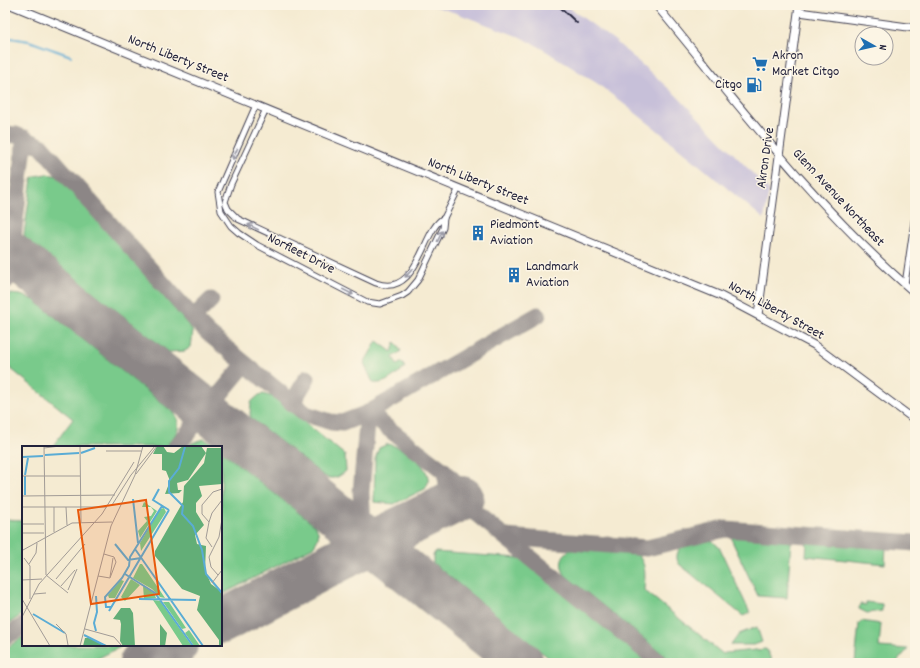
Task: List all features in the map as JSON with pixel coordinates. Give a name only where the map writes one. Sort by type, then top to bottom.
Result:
[{"type":"main road","name":"North Liberty Street","points":[[11,5],[719,295],[814,345],[915,420]]},
{"type":"main road","name":"Glenn Avenue Northeast","points":[[656,5],[780,155],[844,227],[915,293]]},
{"type":"main road","name":"Akron Drive","points":[[758,315],[799,8]]},
{"type":"main road","points":[[799,8],[915,28]]},
{"type":"street","name":"Norfleet Drive","points":[[256,105],[219,189],[218,195],[221,212],[231,226],[239,233],[263,248],[374,304],[380,304],[408,292],[418,280],[443,228],[444,218],[459,188]]},
{"type":"street","name":"Norfleet Drive","points":[[266,109],[228,192],[225,202],[228,209],[238,219],[381,285],[394,284],[405,278],[422,255],[439,221],[444,218]]},
{"type":"street","points":[[241,140],[250,144]]},
{"type":"street","points":[[219,189],[228,192]]},
{"type":"street","points":[[905,284],[915,215]]},
{"type":"shaded area","points":[[430,5],[565,5],[614,40],[676,95],[769,190],[764,219],[656,129],[598,84],[538,46],[520,37]]},
{"type":"green space","points":[[46,174],[59,176],[63,180],[189,326],[193,332],[191,347],[185,351],[169,352],[25,238],[24,234],[32,178]]},
{"type":"green space","points":[[11,294],[21,295],[34,300],[174,413],[177,418],[178,427],[175,435],[166,446],[53,446],[73,419],[5,364],[5,296]]},
{"type":"green space","points":[[377,341],[392,352],[395,342],[401,351],[393,357],[397,365],[402,362],[405,368],[387,381],[373,383],[364,363]]},
{"type":"green space","points":[[263,394],[273,397],[345,455],[346,471],[335,478],[324,476],[251,418],[251,402],[259,395]]},
{"type":"green space","points":[[204,439],[215,446],[190,446],[192,443]]},
{"type":"green space","points":[[388,444],[395,446],[418,461],[424,468],[428,482],[425,489],[394,504],[374,502],[375,459],[379,448]]},
{"type":"green space","points":[[222,452],[314,525],[318,531],[318,536],[313,547],[222,594]]},
{"type":"green space","points":[[5,520],[22,521],[22,615],[5,626]]},
{"type":"green space","points":[[733,535],[791,541],[787,598],[758,596],[733,543]]},
{"type":"green space","points":[[710,539],[719,547],[750,613],[743,616],[679,564],[677,554],[683,545]]},
{"type":"green space","points":[[807,540],[886,547],[885,564],[806,556]]},
{"type":"green space","points":[[579,547],[632,551],[641,559],[643,563],[645,573],[644,590],[723,654],[766,649],[773,663],[674,663],[565,575],[562,561],[565,553],[573,548]]},
{"type":"green space","points":[[435,552],[520,558],[650,663],[555,663],[433,563],[433,556]]},
{"type":"green space","points":[[866,602],[882,604],[882,611],[867,613],[859,609],[860,604],[866,605]]},
{"type":"green space","points":[[861,621],[881,624],[879,647],[908,649],[896,663],[855,663],[859,623]]},
{"type":"green space","points":[[757,627],[762,642],[754,645],[731,645],[739,634]]},
{"type":"green space","points":[[22,638],[22,646],[122,646],[89,663],[5,663],[5,649]]},
{"type":"waterway","points":[[5,37],[29,41],[71,56]]},
{"type":"taxiway","points":[[5,134],[16,135],[41,146],[196,321],[209,334],[306,414],[331,422],[342,423],[368,413],[444,471],[454,481],[468,507],[660,663]]},
{"type":"taxiway","points":[[11,254],[25,138]]},
{"type":"taxiway","points":[[5,282],[21,262]]},
{"type":"taxiway","points":[[193,318],[211,300]]},
{"type":"taxiway","points":[[371,543],[363,522],[361,492],[368,413],[538,315]]},
{"type":"taxiway","points":[[177,446],[245,364]]},
{"type":"taxiway","points":[[292,403],[307,378]]},
{"type":"taxiway","points":[[433,512],[445,493],[447,482],[444,471]]},
{"type":"taxiway","points":[[324,568],[348,543],[358,521],[359,512]]},
{"type":"taxiway","points":[[506,537],[647,548],[725,529],[915,543]]},
{"type":"taxiway","points":[[5,637],[22,627]]},
{"type":"runway","points":[[5,249],[522,663]]},
{"type":"runway","points":[[222,621],[371,543],[462,498]]},
{"type":"runway","points":[[141,663],[174,646]]},
{"type":"railway","points":[[558,5],[577,23]]},
{"type":"place","name":"Akron Market Citgo","points":[[760,64]]},
{"type":"place","name":"Citgo","points":[[754,85]]},
{"type":"place","name":"Piedmont Aviation","points":[[478,233]]},
{"type":"place","name":"Landmark Aviation","points":[[514,275]]}]
